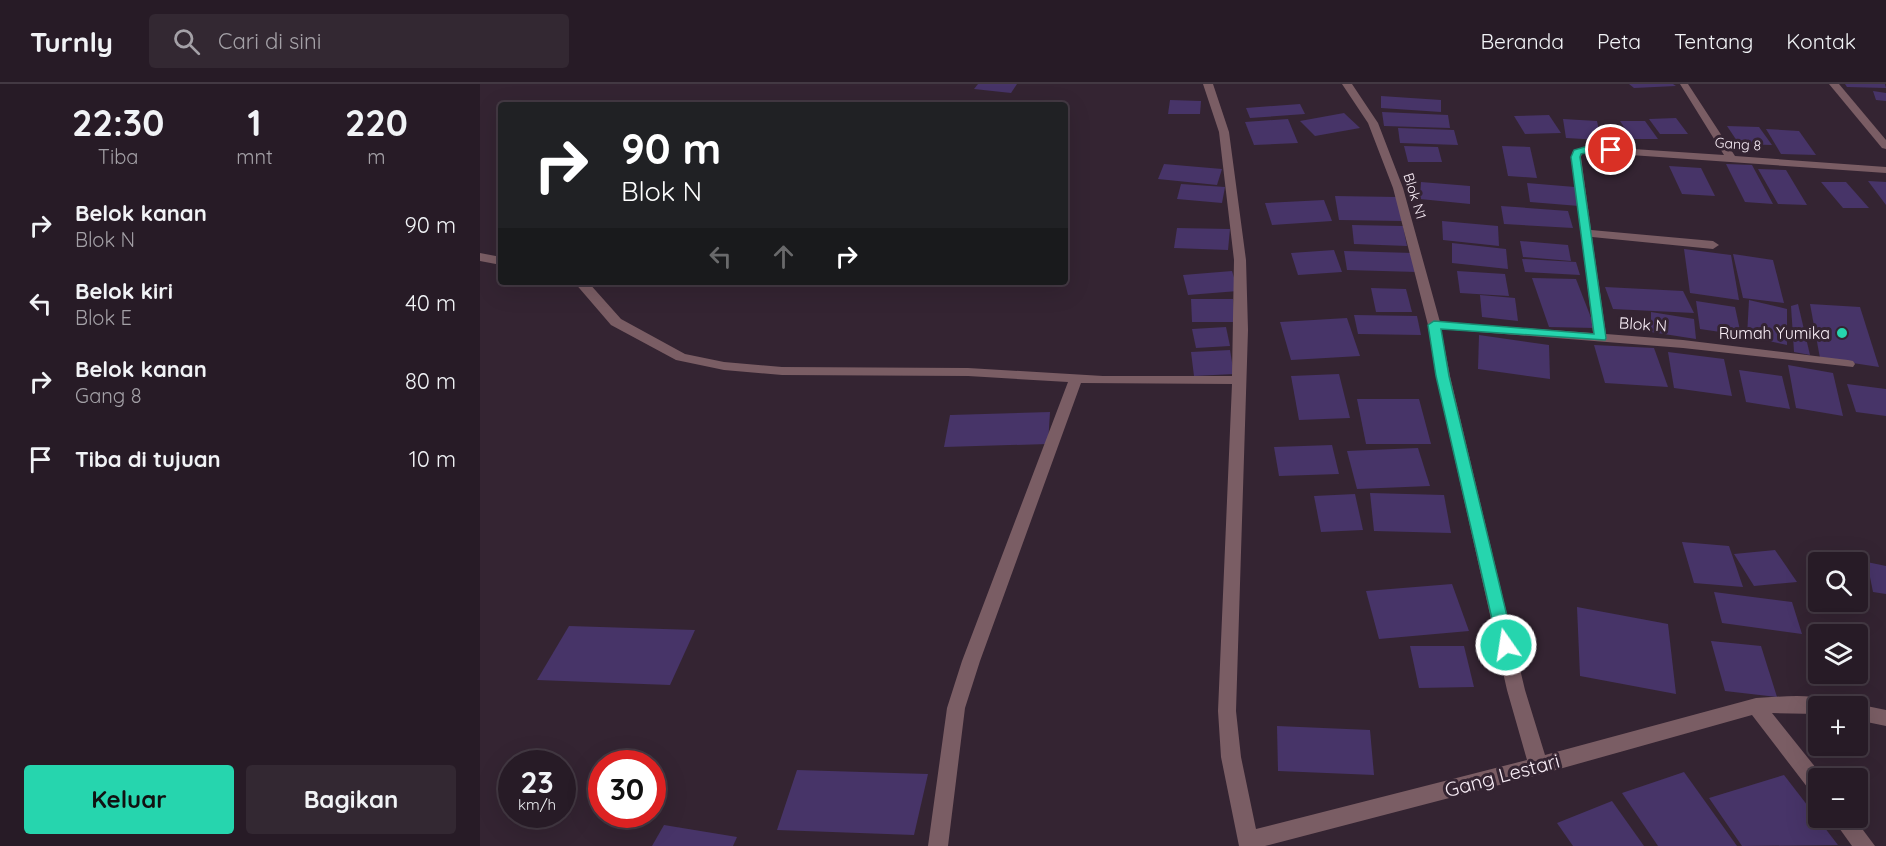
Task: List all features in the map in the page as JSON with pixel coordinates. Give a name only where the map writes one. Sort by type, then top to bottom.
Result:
[{"type":"street","points":[[1208,84],[1224,132],[1240,260],[1239,380],[1227,711],[1231,758],[1248,844]]},
{"type":"street","name":"Blok N1","points":[[1347,84],[1372,123],[1398,188],[1434,325],[1443,376],[1500,620],[1538,766]]},
{"type":"street","points":[[1834,84],[1886,146]]},
{"type":"street","points":[[1684,85],[1731,158]]},
{"type":"street","name":"Gang 8","points":[[1586,233],[1575,157],[1577,152],[1588,149],[1886,170]]},
{"type":"street","points":[[1600,338],[1586,233],[1713,245]]},
{"type":"street","points":[[480,257],[498,260]]},
{"type":"street","points":[[584,285],[616,322],[681,357],[724,366],[782,371],[969,372],[1076,379],[1239,380]]},
{"type":"street","name":"Blok N","points":[[1434,325],[1683,344],[1848,364]]},
{"type":"street","points":[[938,846],[956,708],[971,661],[1076,379]]},
{"type":"street","name":"Gang Lestari","points":[[1248,844],[1756,706],[1808,705]]},
{"type":"street","points":[[1756,706],[1808,773]]},
{"type":"street","points":[[1868,714],[1886,718]]},
{"type":"street","points":[[1850,828],[1865,846]]},
{"type":"building","points":[[978,84],[1017,84],[1011,93],[974,89]]},
{"type":"building","points":[[1629,84],[1673,84],[1676,86],[1634,88]]},
{"type":"building","points":[[1845,84],[1885,84],[1886,88],[1847,87]]},
{"type":"building","points":[[1873,91],[1886,93],[1886,101],[1876,100]]},
{"type":"building","points":[[1381,96],[1441,100],[1441,112],[1381,108]]},
{"type":"building","points":[[1170,100],[1201,101],[1200,114],[1168,114]]},
{"type":"building","points":[[1300,104],[1305,114],[1250,118],[1246,108]]},
{"type":"building","points":[[1382,112],[1448,115],[1450,128],[1384,126]]},
{"type":"building","points":[[1344,113],[1360,128],[1315,136],[1300,121]]},
{"type":"building","points":[[1549,115],[1561,133],[1525,134],[1514,116]]},
{"type":"building","points":[[1676,118],[1688,134],[1660,134],[1649,119]]},
{"type":"building","points":[[1288,119],[1298,143],[1254,145],[1245,122]]},
{"type":"building","points":[[1563,119],[1597,121],[1601,140],[1566,138]]},
{"type":"building","points":[[1620,121],[1645,121],[1658,139],[1632,139]]},
{"type":"building","points":[[1727,126],[1759,127],[1772,145],[1739,144]]},
{"type":"building","points":[[1398,128],[1454,130],[1458,145],[1400,143]]},
{"type":"building","points":[[1766,129],[1799,131],[1816,155],[1781,154]]},
{"type":"building","points":[[1404,146],[1438,147],[1442,162],[1408,162]]},
{"type":"building","points":[[1502,146],[1530,147],[1537,178],[1508,176]]},
{"type":"building","points":[[1164,164],[1222,169],[1217,185],[1158,179]]},
{"type":"building","points":[[1726,164],[1752,165],[1773,204],[1745,202]]},
{"type":"building","points":[[1669,166],[1701,168],[1715,196],[1682,194]]},
{"type":"building","points":[[1758,169],[1786,170],[1807,205],[1778,204]]},
{"type":"building","points":[[1868,181],[1886,182],[1886,205]]},
{"type":"building","points":[[1421,182],[1470,186],[1470,204],[1420,199]]},
{"type":"building","points":[[1821,182],[1846,182],[1869,208],[1843,208]]},
{"type":"building","points":[[1527,183],[1575,187],[1579,206],[1530,202]]},
{"type":"building","points":[[1181,184],[1225,187],[1222,203],[1177,199]]},
{"type":"building","points":[[1335,196],[1397,197],[1403,221],[1339,220]]},
{"type":"building","points":[[1324,200],[1332,221],[1272,225],[1265,203]]},
{"type":"building","points":[[1501,206],[1568,211],[1573,228],[1504,224]]},
{"type":"building","points":[[1442,221],[1498,226],[1499,246],[1443,240]]},
{"type":"building","points":[[1352,225],[1403,226],[1407,246],[1354,244]]},
{"type":"building","points":[[1177,228],[1230,229],[1228,250],[1174,248]]},
{"type":"building","points":[[1520,241],[1568,245],[1571,261],[1523,257]]},
{"type":"building","points":[[1452,243],[1506,249],[1508,269],[1452,263]]},
{"type":"building","points":[[1684,249],[1731,255],[1739,300],[1690,293]]},
{"type":"building","points":[[1334,250],[1342,272],[1298,275],[1291,253]]},
{"type":"building","points":[[1344,251],[1413,253],[1417,272],[1347,270]]},
{"type":"building","points":[[1733,254],[1773,260],[1784,303],[1743,298]]},
{"type":"building","points":[[1522,259],[1576,262],[1580,275],[1525,272]]},
{"type":"building","points":[[1232,271],[1238,291],[1188,295],[1183,275]]},
{"type":"building","points":[[1457,271],[1505,274],[1509,296],[1460,293]]},
{"type":"building","points":[[1532,278],[1576,279],[1595,328],[1549,327]]},
{"type":"building","points":[[1605,287],[1683,291],[1694,313],[1613,309]]},
{"type":"building","points":[[1371,288],[1406,289],[1412,312],[1376,312]]},
{"type":"building","points":[[1480,295],[1515,298],[1518,321],[1482,317]]},
{"type":"building","points":[[1191,299],[1233,299],[1235,322],[1192,322]]},
{"type":"building","points":[[1749,300],[1787,309],[1787,345],[1747,336]]},
{"type":"building","points":[[1696,301],[1735,307],[1741,335],[1700,329]]},
{"type":"building","points":[[1798,304],[1810,355],[1794,352],[1791,306]]},
{"type":"building","name":"Rumah Yumika","points":[[1810,304],[1860,307],[1879,367],[1820,358]]},
{"type":"building","points":[[1651,312],[1694,319],[1696,339],[1651,332]]},
{"type":"building","points":[[1354,315],[1417,316],[1421,335],[1358,334]]},
{"type":"building","points":[[1347,318],[1360,356],[1291,360],[1280,322]]},
{"type":"building","points":[[1226,327],[1230,346],[1196,348],[1192,329]]},
{"type":"building","points":[[1479,335],[1549,345],[1550,379],[1478,369]]},
{"type":"building","points":[[1594,345],[1654,348],[1668,387],[1605,383]]},
{"type":"building","points":[[1230,350],[1234,374],[1194,376],[1191,352]]},
{"type":"building","points":[[1668,352],[1724,359],[1732,396],[1674,388]]},
{"type":"building","points":[[1788,365],[1833,373],[1843,416],[1796,408]]},
{"type":"building","points":[[1739,370],[1782,376],[1790,409],[1746,402]]},
{"type":"building","points":[[1339,374],[1350,418],[1299,420],[1291,376]]},
{"type":"building","points":[[1847,384],[1886,389],[1886,416],[1856,412]]},
{"type":"building","points":[[1357,399],[1419,399],[1431,444],[1366,444]]},
{"type":"building","points":[[1050,412],[1048,444],[944,447],[950,415]]},
{"type":"building","points":[[1332,445],[1339,474],[1279,476],[1274,447]]},
{"type":"building","points":[[1418,448],[1430,486],[1357,489],[1347,451]]},
{"type":"building","points":[[1370,493],[1444,495],[1451,533],[1374,531]]},
{"type":"building","points":[[1355,494],[1363,530],[1321,532],[1314,496]]},
{"type":"building","points":[[1682,542],[1729,546],[1743,587],[1694,583]]},
{"type":"building","points":[[1775,550],[1797,582],[1754,586],[1734,554]]},
{"type":"building","points":[[1868,562],[1886,566],[1886,594],[1873,592]]},
{"type":"building","points":[[1452,584],[1469,631],[1379,639],[1366,591]]},
{"type":"building","points":[[1714,592],[1792,602],[1802,634],[1722,623]]},
{"type":"building","points":[[1577,607],[1668,624],[1676,694],[1580,676]]},
{"type":"building","points":[[569,626],[695,630],[670,685],[537,680]]},
{"type":"building","points":[[1711,641],[1761,646],[1777,697],[1725,691]]},
{"type":"building","points":[[1410,646],[1464,646],[1474,687],[1419,688]]},
{"type":"building","points":[[1277,726],[1370,730],[1374,775],[1278,771]]},
{"type":"building","points":[[797,770],[928,774],[914,835],[777,830]]},
{"type":"building","points":[[1684,772],[1737,846],[1658,846],[1622,793]]},
{"type":"building","points":[[1784,775],[1808,806],[1808,828],[1825,828],[1838,845],[1742,846],[1709,798]]},
{"type":"building","points":[[1612,801],[1644,846],[1573,846],[1557,823]]},
{"type":"building","points":[[666,825],[737,837],[733,846],[652,846]]},
{"type":"place","name":"Rumah Yumika","points":[[1842,333]]},
{"type":"route","points":[[1506,645],[1443,376],[1434,325],[1600,338],[1585,215],[1575,157],[1577,152],[1588,149],[1611,150]]}]
